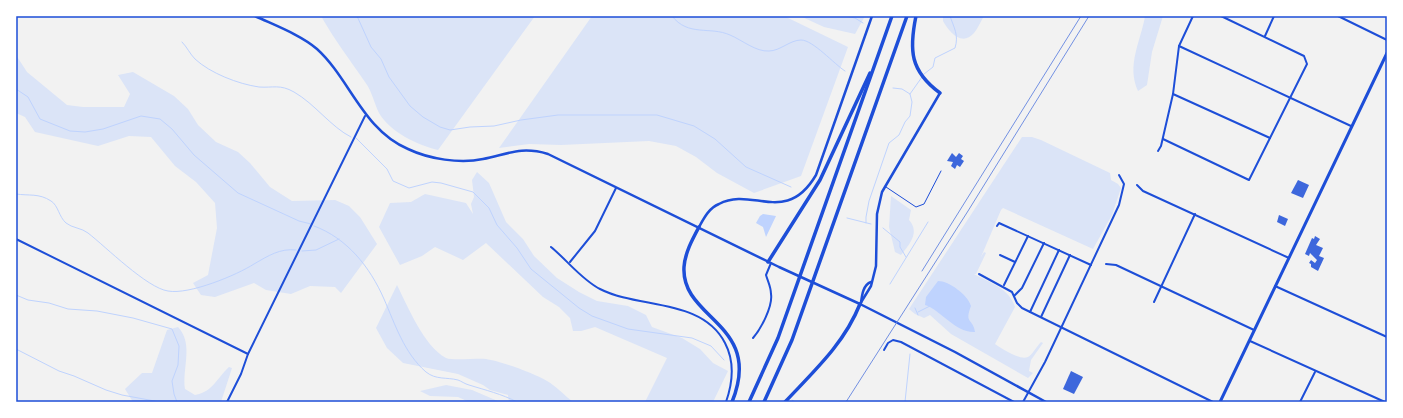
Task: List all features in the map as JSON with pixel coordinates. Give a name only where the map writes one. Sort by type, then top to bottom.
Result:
[{"type":"highway","points":[[749,402],[778,338],[892,16]]},
{"type":"highway","points":[[764,402],[792,340],[907,16]]},
{"type":"highway","points":[[916,16],[912,33],[912,49],[915,66],[923,78],[940,93]]},
{"type":"highway","points":[[770,262],[820,180],[878,55]]},
{"type":"highway","points":[[699,227],[687,251],[684,268],[685,279],[695,300],[725,330],[736,350],[739,374],[732,402]]},
{"type":"highway","points":[[785,402],[838,345],[850,326],[860,304]]},
{"type":"main road","points":[[255,16],[316,49],[334,70],[365,116],[394,141],[420,154],[462,160],[474,160],[513,150],[536,151],[557,158],[787,271],[860,304],[1046,402]]},
{"type":"main road","points":[[699,227],[711,210],[722,202],[737,199],[759,202],[783,202],[793,199],[807,188],[816,175],[872,16]]},
{"type":"main road","points":[[1220,402],[1387,53]]},
{"type":"main road","points":[[860,304],[871,286],[877,262],[878,205],[885,186],[940,93]]},
{"type":"street","points":[[1158,151],[1163,138],[1174,94],[1179,46],[1193,16]]},
{"type":"street","points":[[1163,138],[1249,180],[1307,64],[1304,56],[1221,16]]},
{"type":"street","points":[[1264,36],[1274,16]]},
{"type":"street","points":[[1338,16],[1387,40]]},
{"type":"street","points":[[1179,46],[1351,126]]},
{"type":"street","points":[[1174,94],[1270,138]]},
{"type":"street","points":[[227,402],[241,374],[248,354],[365,116]]},
{"type":"street","points":[[1023,402],[1062,327],[1119,205],[1124,184],[1119,175]]},
{"type":"street","points":[[1138,185],[1143,191],[1289,258]]},
{"type":"street","points":[[569,262],[595,231],[616,188]]},
{"type":"street","points":[[1154,302],[1194,214]]},
{"type":"street","points":[[997,226],[999,223],[1091,265]]},
{"type":"street","points":[[1004,286],[1028,236]]},
{"type":"street","points":[[16,239],[248,354]]},
{"type":"street","points":[[1014,296],[1022,288],[1044,243]]},
{"type":"street","points":[[551,247],[599,288],[625,298],[694,314],[716,329],[728,348],[732,362],[731,386],[726,402]]},
{"type":"street","points":[[1030,312],[1059,250]]},
{"type":"street","points":[[1000,255],[1015,262]]},
{"type":"street","points":[[1041,317],[1070,256]]},
{"type":"street","points":[[753,338],[761,329],[771,300],[770,288],[766,275],[770,262]]},
{"type":"street","points":[[1106,264],[1116,265],[1255,330]]},
{"type":"street","points":[[979,274],[1004,286],[1012,292],[1017,303],[1030,312],[1212,402]]},
{"type":"street","points":[[1275,286],[1387,337]]},
{"type":"street","points":[[884,350],[888,343],[893,340],[901,342],[1014,402]]},
{"type":"street","points":[[1250,341],[1315,372],[1385,402]]},
{"type":"street","points":[[1300,402],[1315,372]]},
{"type":"lane","points":[[885,186],[916,206],[920,206],[924,204],[941,172]]},
{"type":"shaded area","points":[[321,16],[535,16],[438,150],[421,145],[405,137],[384,120],[379,113],[367,86]]},
{"type":"shaded area","points":[[592,16],[784,16],[848,47],[801,176],[754,193],[717,173],[696,157],[676,146],[649,141],[561,145],[529,144],[499,148]]},
{"type":"shaded area","points":[[800,16],[865,16],[855,34],[824,27]]},
{"type":"shaded area","points":[[943,16],[984,16],[974,33],[965,39],[952,33],[943,21]]},
{"type":"shaded area","points":[[1145,16],[1163,16],[1152,52],[1147,85],[1138,91],[1133,72]]},
{"type":"shaded area","points":[[16,55],[27,72],[67,105],[83,107],[124,107],[130,94],[118,75],[133,72],[174,96],[188,109],[198,125],[216,142],[238,152],[250,163],[270,187],[292,201],[335,200],[349,206],[360,217],[377,244],[341,293],[335,287],[310,286],[291,294],[266,290],[254,283],[215,297],[201,295],[193,283],[208,275],[217,228],[215,203],[196,182],[175,166],[151,137],[129,136],[98,146],[35,132],[25,117],[16,113]]},
{"type":"shaded area","points":[[1022,137],[1032,137],[1041,140],[1110,173],[1111,180],[1118,184],[1121,188],[1112,215],[1093,249],[1003,208],[1001,210],[981,257],[984,252],[986,253],[976,274],[974,274],[1004,291],[1012,300],[1015,307],[995,344],[1011,354],[1025,358],[1030,356],[1041,342],[1043,343],[1031,360],[1029,371],[1033,373],[1028,378],[951,334],[930,315],[924,318],[915,314],[909,309]]},
{"type":"shaded area","points":[[477,172],[489,183],[506,222],[523,239],[534,256],[557,278],[597,301],[628,306],[646,315],[652,327],[682,338],[700,349],[713,363],[728,371],[713,402],[645,402],[667,358],[595,327],[581,331],[573,331],[570,318],[559,307],[543,297],[486,243],[463,260],[435,247],[422,256],[400,265],[379,227],[390,203],[411,202],[425,194],[466,203],[473,214],[471,204],[474,197],[472,180]]},
{"type":"shaded area","points":[[891,196],[911,210],[909,220],[914,229],[914,233],[908,247],[901,255],[895,252],[889,227]]},
{"type":"shaded area","points":[[397,285],[417,325],[431,345],[446,358],[486,359],[500,362],[534,374],[547,381],[573,402],[509,402],[508,395],[490,390],[483,385],[458,374],[403,363],[387,348],[376,328]]},
{"type":"shaded area","points":[[178,327],[183,334],[186,349],[185,389],[195,395],[206,391],[211,388],[229,367],[232,368],[221,402],[133,402],[125,389],[142,373],[152,373],[167,330]]},
{"type":"shaded area","points":[[446,385],[472,390],[500,402],[469,402],[458,397],[430,396],[420,391]]},
{"type":"water","points":[[763,214],[776,216],[766,237],[763,227],[756,223]]},
{"type":"water","points":[[938,281],[947,283],[958,289],[966,297],[971,306],[968,316],[975,332],[961,329],[937,311],[925,305],[926,297]]},
{"type":"building","points":[[952,153],[956,157],[959,153],[963,156],[961,159],[964,161],[960,167],[957,165],[955,169],[951,166],[953,162],[947,161]]},
{"type":"building","points":[[1298,180],[1309,185],[1303,198],[1291,193]]},
{"type":"building","points":[[1279,215],[1288,219],[1285,226],[1277,222]]},
{"type":"building","points":[[1315,236],[1320,239],[1316,245],[1323,248],[1319,256],[1324,258],[1318,271],[1311,267],[1311,264],[1309,263],[1311,260],[1315,263],[1317,260],[1310,253],[1309,256],[1305,254],[1312,238],[1314,239]]},
{"type":"building","points":[[1071,371],[1083,377],[1074,394],[1063,389]]},
{"type":"waterway","points":[[357,16],[371,47],[381,59],[389,77],[410,106],[423,117],[440,127],[450,130],[494,126],[521,120],[558,115],[657,115],[694,126],[715,139],[746,167],[791,187]]},
{"type":"waterway","points":[[672,16],[685,27],[722,32],[735,37],[754,48],[764,51],[773,51],[797,40],[806,41],[845,71]]},
{"type":"waterway","points":[[845,16],[855,18],[863,23]]},
{"type":"waterway","points":[[924,74],[933,67],[935,58],[955,48],[956,35],[950,16]]},
{"type":"waterway","points":[[182,42],[193,57],[201,64],[233,81],[251,86],[280,87],[294,92],[351,137]]},
{"type":"waterway","points":[[910,94],[922,77]]},
{"type":"waterway","points":[[866,223],[869,201],[889,143],[899,135],[905,122],[910,116],[912,102],[910,94],[902,89],[893,88]]},
{"type":"waterway","points":[[16,89],[28,97],[40,119],[70,131],[85,132],[103,129],[141,116],[160,119],[172,129],[194,155],[238,193],[299,221],[311,224]]},
{"type":"waterway","points":[[356,138],[387,169],[393,181],[409,188],[432,182],[473,192],[489,208],[497,225],[517,248],[531,269],[579,308],[592,316],[628,329],[692,338],[711,346],[724,360]]},
{"type":"waterway","points":[[16,194],[47,198],[55,205],[66,223],[86,231],[138,275],[149,283],[168,291],[188,290],[200,287],[236,273],[279,251],[296,250]]},
{"type":"waterway","points":[[847,218],[871,224]]},
{"type":"waterway","points":[[890,284],[928,222]]},
{"type":"waterway","points":[[314,226],[337,238],[347,246],[364,265],[378,287],[406,347],[418,364],[426,372],[437,377],[458,380],[468,385],[499,394],[517,402]]},
{"type":"waterway","points":[[883,228],[900,242],[900,247],[906,257]]},
{"type":"waterway","points":[[302,251],[316,250],[339,239]]},
{"type":"waterway","points":[[16,295],[28,300],[49,303],[68,309],[97,311],[133,318],[172,329],[179,346],[178,365],[172,381],[177,402]]},
{"type":"waterway","points":[[918,312],[930,306]]},
{"type":"waterway","points":[[915,308],[918,315]]},
{"type":"waterway","points":[[16,349],[59,371],[106,390],[122,395],[160,402]]},
{"type":"waterway","points":[[905,402],[910,354]]},
{"type":"railway","points":[[922,271],[1081,16]]},
{"type":"railway","points":[[846,402],[968,211],[1089,16]]}]
